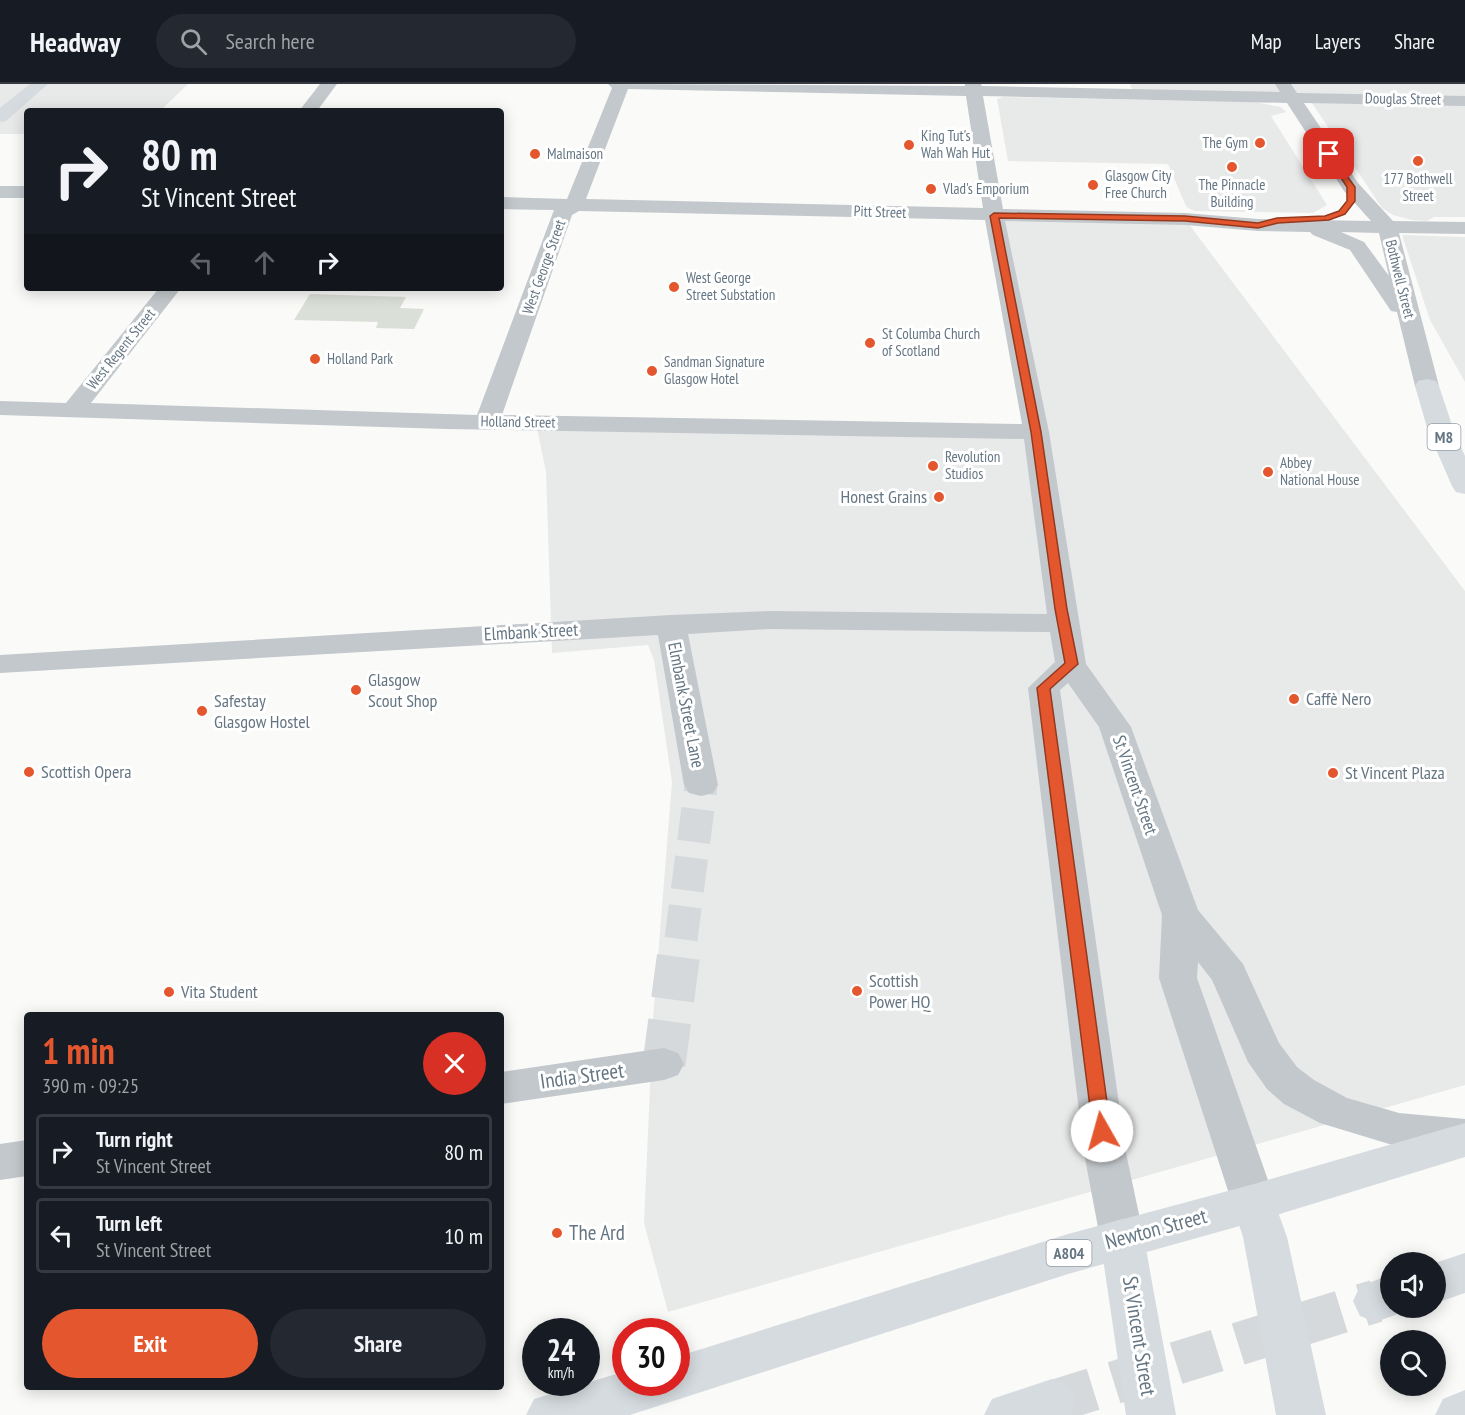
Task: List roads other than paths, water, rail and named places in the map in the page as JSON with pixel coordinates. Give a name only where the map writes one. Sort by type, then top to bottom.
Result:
[{"type":"main road","points":[[0,117],[40,84]]},
{"type":"main road","name":"M8","points":[[1427,386],[1441,432],[1465,486]]},
{"type":"main road","name":"Newton Street","points":[[690,1374],[1036,1263],[1126,1258],[1259,1220],[1465,1138]]},
{"type":"main road","name":"St Vincent Street","points":[[1259,1220],[1301,1415]]},
{"type":"main road","name":"St Vincent Street","points":[[1126,1258],[1151,1415]]},
{"type":"main road","points":[[1446,1280],[1465,1274]]},
{"type":"main road","points":[[551,1415],[617,1396]]},
{"type":"main road","points":[[1460,1415],[1465,1413]]},
{"type":"street","points":[[310,108],[329,84]]},
{"type":"street","name":"Douglas Street","points":[[616,84],[1288,90],[1465,101]]},
{"type":"street","name":"West George Street","points":[[487,422],[563,213],[574,205],[622,84]]},
{"type":"street","name":"St Vincent Street","points":[[974,87],[994,216],[1036,432],[1071,664],[1115,727],[1181,915],[1230,974],[1262,1051],[1282,1078],[1299,1092],[1335,1111],[1399,1130],[1465,1138]]},
{"type":"street","name":"Bothwell Street","points":[[1288,90],[1351,187],[1387,226],[1427,386]]},
{"type":"street","name":"Pitt Street","points":[[1258,225],[1277,220],[1326,218],[1342,212],[1351,201],[1351,187]]},
{"type":"street","points":[[0,192],[24,192]]},
{"type":"street","name":"Pitt Street","points":[[504,203],[1185,219],[1258,225],[1465,228]]},
{"type":"street","name":"Bothwell Street","points":[[1300,226],[1347,240],[1357,246],[1413,328]]},
{"type":"street","name":"West Regent Street","points":[[73,410],[168,291]]},
{"type":"street","name":"Holland Street","points":[[0,408],[487,422],[1036,432]]},
{"type":"street","name":"Elmbank Street","points":[[0,664],[768,620],[1063,623]]},
{"type":"street","name":"Elmbank Street Lane","points":[[671,624],[701,786]]},
{"type":"street","name":"St Vincent Street","points":[[1071,664],[1044,688],[1105,1153],[1126,1258]]},
{"type":"street","name":"St Vincent Street","points":[[1181,915],[1178,978],[1259,1220]]},
{"type":"street","name":"India Street","points":[[504,1088],[664,1064]]},
{"type":"street","points":[[0,1162],[24,1158]]},
{"type":"tunnel","points":[[681,939],[701,785]]},
{"type":"tunnel","points":[[664,1064],[681,937]]},
{"type":"tunnel","points":[[1052,1402],[1376,1301]]},
{"type":"place","name":"The Gym","points":[[1260,143]]},
{"type":"place","name":"King Tut's Wah Wah Hut","points":[[909,145]]},
{"type":"place","name":"Malmaison","points":[[535,154]]},
{"type":"place","name":"177 Bothwell Street","points":[[1418,161]]},
{"type":"place","name":"The Pinnacle Building","points":[[1232,167]]},
{"type":"place","name":"Glasgow City Free Church","points":[[1093,185]]},
{"type":"place","name":"Vlad's Emporium","points":[[931,189]]},
{"type":"place","name":"West George Street Substation","points":[[674,287]]},
{"type":"place","name":"St Columba Church of Scotland","points":[[870,343]]},
{"type":"place","name":"Holland Park","points":[[315,359]]},
{"type":"place","name":"Sandman Signature Glasgow Hotel","points":[[652,371]]},
{"type":"place","name":"Revolution Studios","points":[[933,466]]},
{"type":"place","name":"Abbey National House","points":[[1268,472]]},
{"type":"place","name":"Honest Grains","points":[[939,497]]},
{"type":"place","name":"Glasgow Scout Shop","points":[[356,690]]},
{"type":"place","name":"Caffè Nero","points":[[1294,699]]},
{"type":"place","name":"Safestay Glasgow Hostel","points":[[202,711]]},
{"type":"place","name":"Scottish Opera","points":[[29,772]]},
{"type":"place","name":"St Vincent Plaza","points":[[1333,773]]},
{"type":"place","name":"Scottish Power HQ","points":[[857,991]]},
{"type":"place","name":"Vita Student","points":[[169,992]]},
{"type":"place","name":"The Ard","points":[[557,1233]]}]
